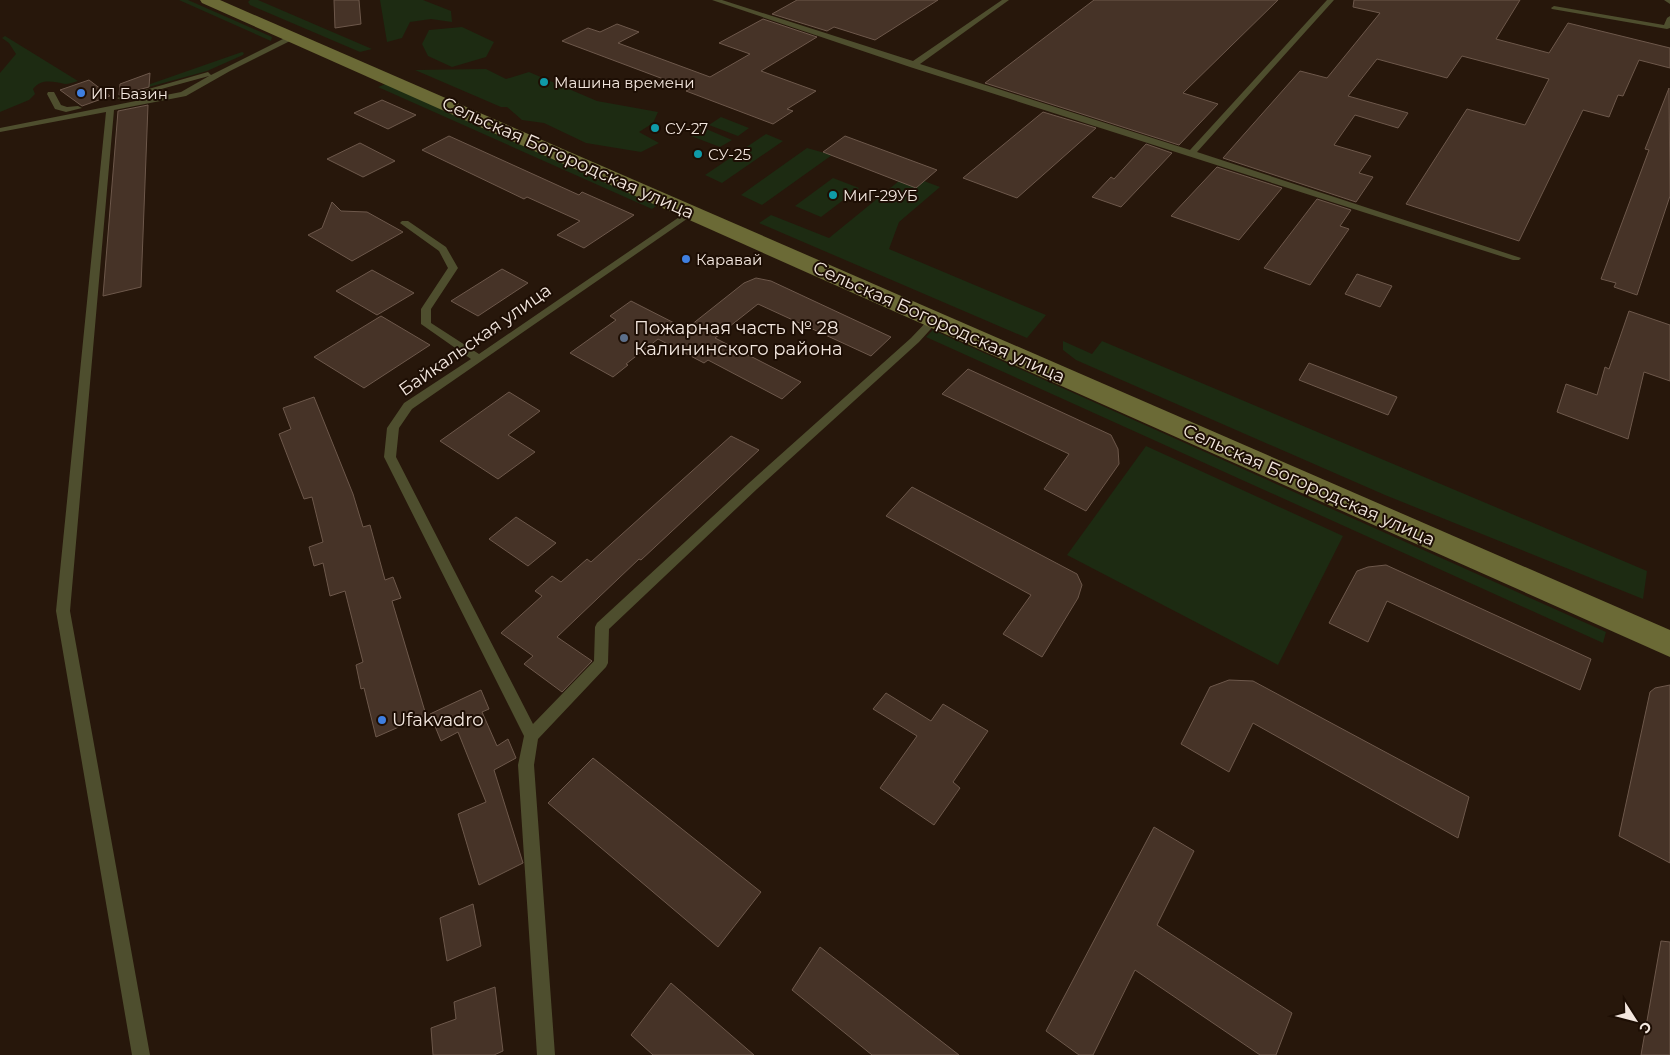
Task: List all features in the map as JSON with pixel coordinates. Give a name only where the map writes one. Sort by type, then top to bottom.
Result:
[{"type":"main road","name":"Сельская Богородская улица","points":[[207,0],[391,79],[1670,644]]},
{"type":"lane","points":[[715,0],[1516,258]]},
{"type":"lane","points":[[913,65],[1006,0]]},
{"type":"lane","points":[[1191,154],[1331,0]]},
{"type":"lane","points":[[1554,8],[1667,27],[1670,18]]},
{"type":"lane","points":[[0,130],[182,94],[227,68],[292,38]]},
{"type":"lane","points":[[51,94],[58,107],[66,110],[227,68]]},
{"type":"lane","points":[[110,108],[63,611],[141,1055]]},
{"type":"lane","name":"Байкальская улица","points":[[531,736],[390,457],[393,428],[408,406],[691,212]]},
{"type":"lane","points":[[405,223],[442,249],[452,268],[426,309],[426,324],[479,359]]},
{"type":"lane","points":[[546,1055],[526,765],[531,736],[601,663],[602,628],[753,486],[916,340],[934,320]]},
{"type":"green space","points":[[179,0],[188,0],[272,37],[271,41]]},
{"type":"green space","points":[[250,0],[258,0],[372,49],[360,52],[250,5],[248,2]]},
{"type":"green space","points":[[380,0],[423,0],[451,11],[452,22],[431,19],[410,22],[402,38],[387,42]]},
{"type":"green space","points":[[462,27],[494,42],[486,57],[452,67],[428,56],[422,44],[429,30]]},
{"type":"green space","points":[[5,36],[78,81],[67,84],[40,83],[33,89],[35,94],[29,100],[0,112],[0,73],[16,54],[9,43],[2,38]]},
{"type":"green space","points":[[242,52],[244,53],[243,55],[207,71],[116,96]]},
{"type":"green space","points":[[486,69],[506,79],[529,72],[597,101],[658,112],[653,123],[639,132],[659,143],[641,152],[586,143],[544,123],[522,120],[507,107],[501,107],[415,70]]},
{"type":"green space","points":[[386,84],[659,204],[652,209],[378,87]]},
{"type":"green space","points":[[721,117],[749,128],[738,136],[709,125]]},
{"type":"green space","points":[[704,128],[732,140],[720,147],[691,136]]},
{"type":"green space","points":[[766,134],[783,141],[722,183],[705,175]]},
{"type":"green space","points":[[807,148],[832,155],[762,205],[741,195]]},
{"type":"green space","points":[[833,178],[859,188],[821,217],[795,206]]},
{"type":"green space","points":[[899,181],[916,188],[924,181],[940,187],[899,222],[889,249],[1046,315],[1027,338],[759,223],[771,215],[829,238]]},
{"type":"green space","points":[[933,330],[1606,632],[1603,643],[926,337]]},
{"type":"green space","points":[[1063,341],[1092,354],[1102,341],[1647,571],[1643,599],[1385,495],[1076,360],[1063,350]]},
{"type":"green space","points":[[1146,446],[1343,536],[1278,665],[1067,555]]},
{"type":"building","points":[[334,0],[359,0],[361,24],[335,28]]},
{"type":"building","points":[[797,0],[938,0],[875,40],[834,27],[827,31],[772,14]]},
{"type":"building","points":[[1094,0],[1278,0],[1183,93],[1218,104],[1179,145],[985,83]]},
{"type":"building","points":[[1354,0],[1520,0],[1496,39],[1549,53],[1568,23],[1670,48],[1670,68],[1639,60],[1623,96],[1618,95],[1609,117],[1583,110],[1519,241],[1406,204],[1467,109],[1525,125],[1549,79],[1462,56],[1447,78],[1377,59],[1348,96],[1408,113],[1398,128],[1355,115],[1334,145],[1371,156],[1359,173],[1373,177],[1356,202],[1223,158],[1300,71],[1327,78],[1380,13],[1353,7]]},
{"type":"building","points":[[763,19],[817,37],[761,71],[816,91],[787,109],[793,111],[773,124],[686,91],[690,89],[562,41],[588,28],[600,32],[617,24],[639,32],[618,43],[710,77],[750,54],[719,43]]},
{"type":"building","points":[[150,73],[149,87],[119,95],[120,84]]},
{"type":"building","points":[[89,80],[110,96],[82,106],[60,90]]},
{"type":"building","points":[[1669,88],[1670,196],[1637,295],[1614,287],[1616,283],[1601,279],[1649,150],[1645,149]]},
{"type":"building","points":[[382,100],[416,115],[388,129],[354,113]]},
{"type":"building","points":[[148,105],[141,287],[103,296],[118,111]]},
{"type":"building","points":[[1043,112],[1096,128],[1017,198],[963,178]]},
{"type":"building","points":[[449,136],[579,195],[582,192],[634,215],[584,248],[557,235],[580,221],[527,197],[524,199],[422,150]]},
{"type":"building","points":[[845,136],[937,170],[916,188],[823,152]]},
{"type":"building","points":[[360,143],[395,161],[363,177],[327,159]]},
{"type":"building","points":[[1146,144],[1172,153],[1121,207],[1092,197],[1111,177],[1114,179]]},
{"type":"building","points":[[1217,167],[1282,188],[1239,240],[1171,216]]},
{"type":"building","points":[[1317,199],[1351,210],[1340,226],[1349,229],[1310,285],[1264,268]]},
{"type":"building","points":[[332,202],[341,211],[367,212],[403,232],[352,261],[308,235],[322,228]]},
{"type":"building","points":[[502,269],[528,283],[478,316],[451,301]]},
{"type":"building","points":[[372,270],[414,293],[377,315],[336,291]]},
{"type":"building","points":[[1357,274],[1392,286],[1380,307],[1345,294]]},
{"type":"building","points":[[756,278],[771,281],[891,337],[871,356],[758,304],[715,338],[801,382],[782,399],[708,360],[704,363],[658,339],[626,364],[628,365],[613,377],[570,353],[616,320],[610,316],[631,301],[686,329],[744,283]]},
{"type":"building","points":[[1629,311],[1670,325],[1670,381],[1644,372],[1628,439],[1557,412],[1566,384],[1597,395],[1605,367],[1609,369]]},
{"type":"building","points":[[381,316],[430,345],[364,388],[314,357]]},
{"type":"building","points":[[1309,363],[1397,397],[1388,415],[1299,380]]},
{"type":"building","points":[[968,369],[1111,435],[1118,449],[1119,464],[1086,511],[1044,489],[1069,454],[942,394]]},
{"type":"building","points":[[509,392],[540,411],[508,435],[535,452],[498,479],[440,441]]},
{"type":"building","points":[[314,397],[353,494],[363,527],[370,525],[385,580],[393,577],[401,598],[392,601],[426,715],[376,737],[364,688],[361,689],[356,665],[363,662],[345,591],[330,596],[323,563],[314,566],[309,547],[323,542],[312,497],[304,499],[279,434],[291,429],[283,408]]},
{"type":"building","points":[[731,436],[759,450],[641,560],[639,559],[557,637],[592,661],[562,692],[524,664],[533,656],[501,633],[542,596],[535,591],[552,576],[561,582],[587,559],[591,562]]},
{"type":"building","points":[[912,487],[1077,574],[1082,585],[1078,598],[1042,657],[1003,634],[1031,595],[886,516]]},
{"type":"building","points":[[516,517],[556,543],[528,566],[489,539]]},
{"type":"building","points":[[1386,565],[1591,659],[1580,690],[1387,601],[1368,642],[1329,623],[1357,571],[1368,567]]},
{"type":"building","points":[[1229,680],[1253,681],[1469,797],[1458,838],[1253,723],[1229,772],[1181,744],[1210,687]]},
{"type":"building","points":[[1670,685],[1670,863],[1619,836],[1650,692],[1655,688]]},
{"type":"building","points":[[481,690],[489,709],[482,712],[497,746],[508,739],[516,758],[494,770],[523,863],[479,885],[458,814],[486,802],[458,732],[441,741],[430,714]]},
{"type":"building","points":[[886,693],[931,721],[943,704],[988,731],[953,782],[960,788],[934,825],[880,788],[917,736],[873,709]]},
{"type":"building","points":[[593,758],[761,892],[718,947],[548,803]]},
{"type":"building","points":[[1154,827],[1194,851],[1157,925],[1292,1013],[1276,1055],[1260,1055],[1135,970],[1093,1055],[1079,1055],[1046,1031]]},
{"type":"building","points":[[473,904],[481,946],[447,961],[440,918]]},
{"type":"building","points":[[1661,941],[1670,942],[1670,1055],[1641,1055]]},
{"type":"building","points":[[820,947],[959,1055],[872,1055],[792,990]]},
{"type":"building","points":[[671,983],[754,1055],[653,1055],[631,1035]]},
{"type":"building","points":[[495,987],[503,1051],[494,1055],[433,1055],[431,1028],[456,1019],[454,1002]]},
{"type":"place","name":"Машина времени","points":[[544,82]]},
{"type":"place","name":"ИП Базин","points":[[81,93]]},
{"type":"place","name":"СУ-27","points":[[655,128]]},
{"type":"place","name":"СУ-25","points":[[698,154]]},
{"type":"place","name":"МиГ-29УБ","points":[[833,195]]},
{"type":"place","name":"Каравай","points":[[686,259]]},
{"type":"place","name":"Пожарная часть № 28 Калининского района","points":[[624,338]]},
{"type":"place","name":"Ufakvadro","points":[[382,720]]}]
